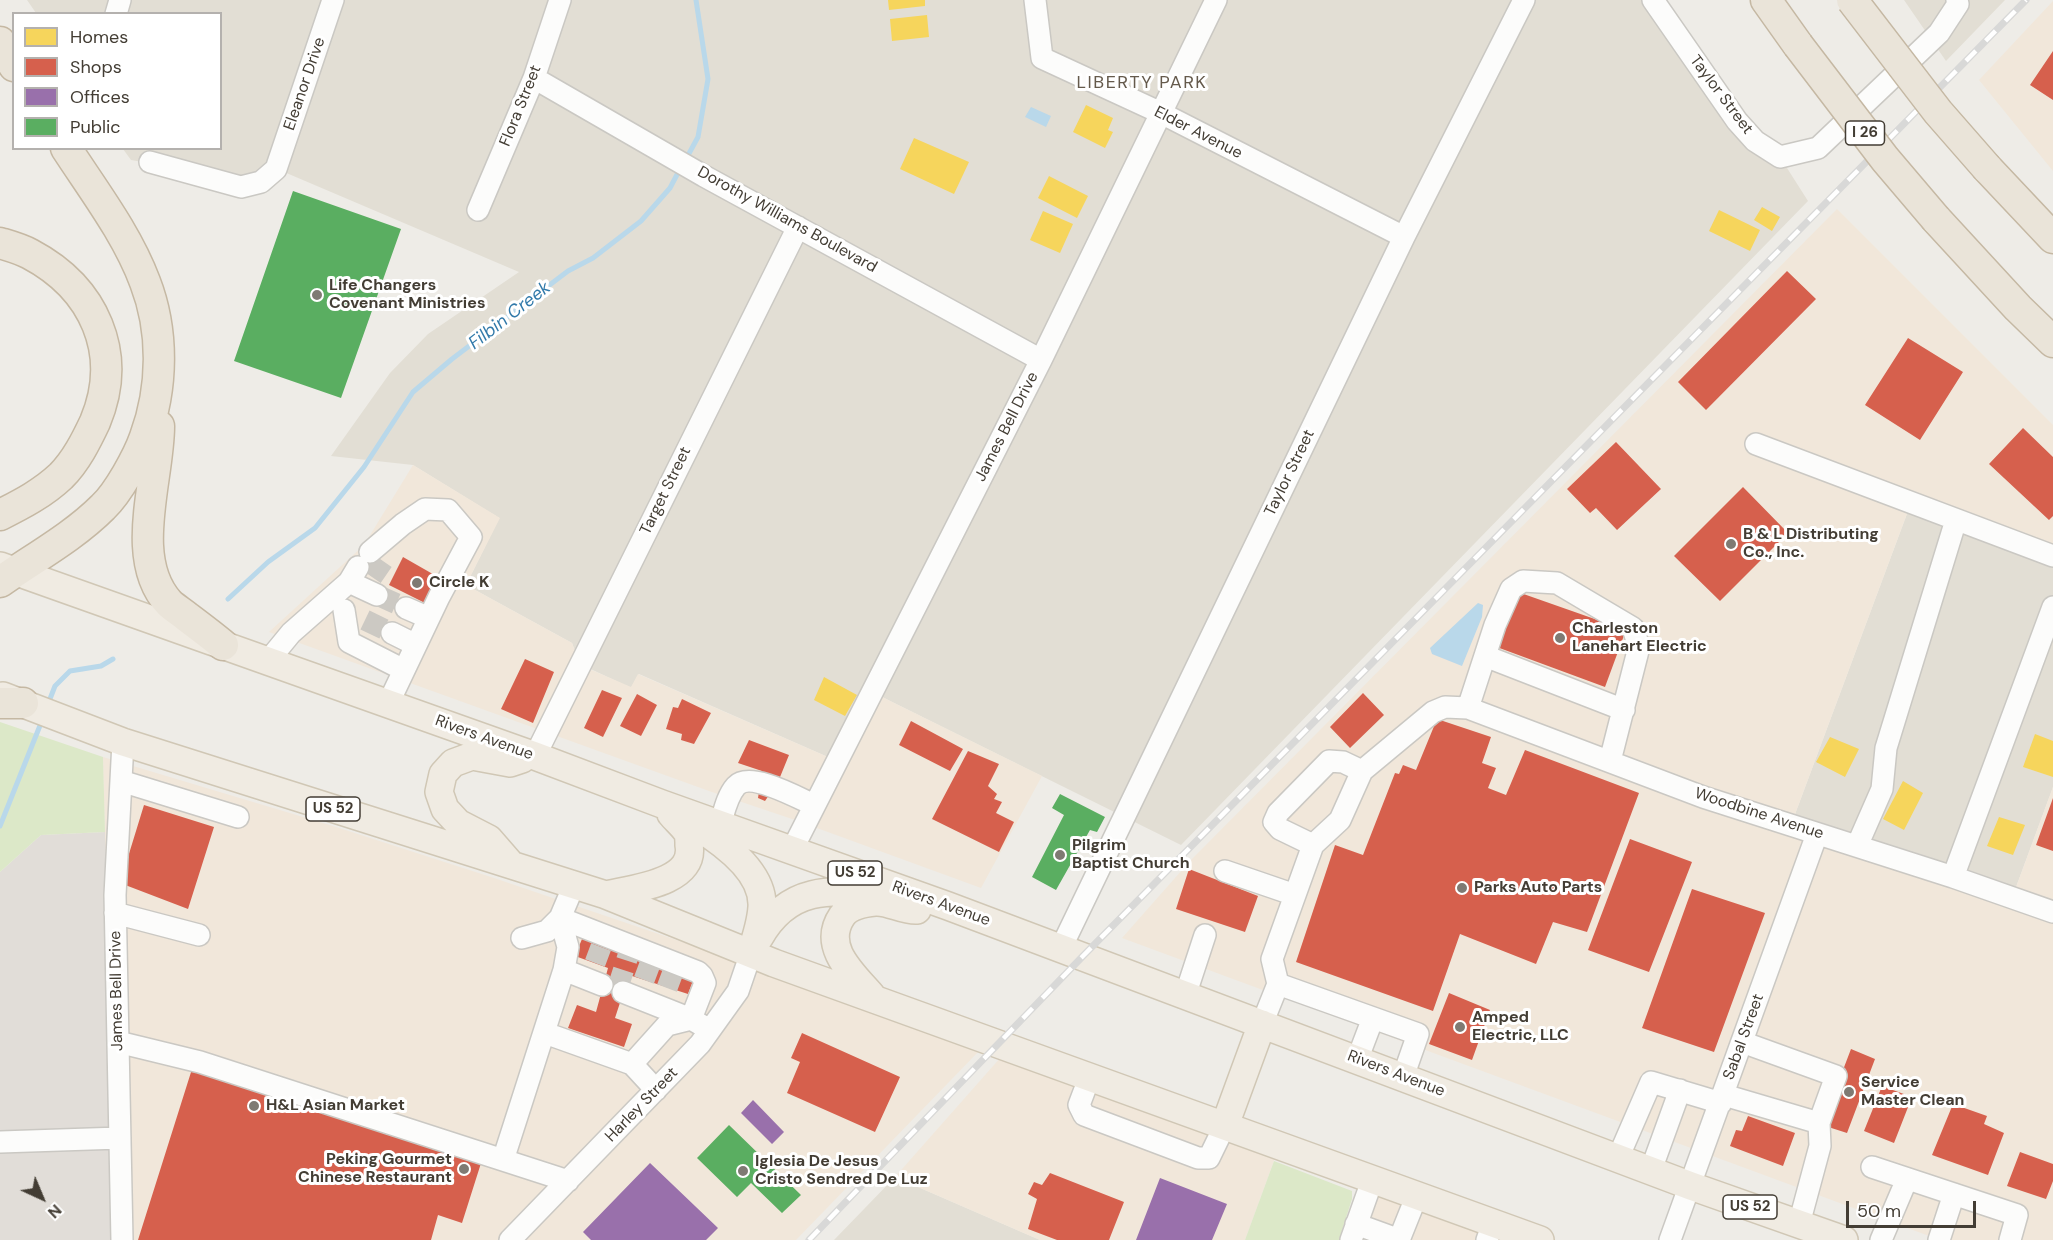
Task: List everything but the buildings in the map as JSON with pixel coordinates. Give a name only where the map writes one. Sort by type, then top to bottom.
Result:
[{"type":"highway","name":"I 26","points":[[1767,0],[1798,45],[1885,159],[1936,219],[2018,308],[2053,342]]},
{"type":"highway","points":[[1852,0],[1938,112],[2053,238]]},
{"type":"highway","points":[[0,42],[12,63]]},
{"type":"highway","points":[[67,150],[126,243],[145,283],[158,344],[159,445],[148,531],[148,560],[153,580],[170,605],[223,645]]},
{"type":"highway","points":[[0,243],[27,252],[47,264],[81,294],[101,334],[107,383],[100,410],[89,435],[69,466],[43,492],[0,515]]},
{"type":"highway","points":[[2018,308],[2053,364]]},
{"type":"highway","points":[[5,573],[82,526],[105,506],[139,453],[154,413],[159,383]]},
{"type":"main road","name":"Rivers Avenue","points":[[5,573],[223,645],[535,756],[948,906],[1691,1186],[1844,1240]]},
{"type":"main road","name":"US 52","points":[[8,700],[123,742],[606,895],[751,953],[1373,1178],[1417,1195],[1498,1233],[1540,1240]]},
{"type":"main road","points":[[512,865],[489,839],[458,823],[445,808],[439,792],[443,774],[453,763],[472,756],[510,763],[535,756]]},
{"type":"main road","points":[[606,895],[658,883],[686,867],[691,851],[687,832],[662,804]]},
{"type":"main road","points":[[662,804],[711,835],[746,865],[756,882],[762,904],[759,929],[751,953]]},
{"type":"main road","points":[[751,953],[767,923],[781,909],[799,898],[827,891],[882,895],[903,890]]},
{"type":"main road","points":[[873,998],[846,967],[837,952],[834,935],[844,913],[860,904],[878,902],[914,911],[948,906]]},
{"type":"main road","points":[[1225,1125],[1262,1024]]},
{"type":"street","name":"Eleanor Drive","points":[[150,162],[241,187],[261,183],[276,169],[333,0]]},
{"type":"street","name":"Flora Street","points":[[478,210],[534,78],[560,0]]},
{"type":"street","name":"Elder Avenue","points":[[1035,0],[1042,58],[1161,114],[1404,237]]},
{"type":"street","name":"James Bell Drive","points":[[792,850],[1041,360],[1216,0]]},
{"type":"street","name":"Taylor Street","points":[[1061,948],[1404,237],[1524,0]]},
{"type":"street","name":"Taylor Street","points":[[1653,0],[1737,121],[1755,141],[1780,157],[1818,148],[1940,33],[1958,4],[1957,0]]},
{"type":"street","name":"Dorothy Williams Boulevard","points":[[534,78],[704,176],[1041,360]]},
{"type":"street","name":"Target Street","points":[[535,756],[798,227]]},
{"type":"street","points":[[1756,444],[2053,556]]},
{"type":"street","points":[[268,661],[291,633],[336,606],[370,570],[403,524],[425,509],[448,510],[471,537],[388,704]]},
{"type":"street","points":[[1857,846],[1882,789],[1886,748],[1956,520]]},
{"type":"street","points":[[1262,1024],[1278,984],[1272,959],[1312,845],[1340,820],[1362,771],[1433,712],[1445,707],[1468,708],[1495,625],[1511,589],[1523,580],[1557,583],[1633,628],[1639,647],[1610,761]]},
{"type":"street","points":[[336,606],[365,620]]},
{"type":"street","points":[[336,606],[349,642],[404,670]]},
{"type":"street","points":[[1953,877],[2053,607]]},
{"type":"street","points":[[406,608],[429,618]]},
{"type":"street","points":[[392,633],[416,645]]},
{"type":"street","points":[[1485,656],[1624,710]]},
{"type":"street","name":"Woodbine Avenue","points":[[1468,708],[1703,797],[1953,877],[2053,912]]},
{"type":"street","name":"James Bell Drive","points":[[122,1240],[116,913],[123,742]]},
{"type":"street","points":[[1312,845],[1280,829],[1274,822],[1278,813],[1329,761],[1343,762],[1362,771]]},
{"type":"street","points":[[720,825],[730,794],[742,774],[748,780],[760,782],[814,805]]},
{"type":"street","points":[[121,781],[238,817]]},
{"type":"street","name":"Sabal Street","points":[[1671,1240],[1817,834]]},
{"type":"street","points":[[1225,871],[1295,895]]},
{"type":"street","points":[[522,938],[546,932],[560,918],[574,885]]},
{"type":"street","points":[[116,913],[199,935]]},
{"type":"street","points":[[560,918],[598,962]]},
{"type":"street","points":[[503,1160],[564,970],[568,947],[560,918]]},
{"type":"street","points":[[1185,996],[1205,935]]},
{"type":"street","points":[[564,970],[630,951],[641,978]]},
{"type":"street","name":"Harley Street","points":[[510,1240],[693,1052],[738,992],[751,953]]},
{"type":"street","points":[[641,978],[669,982],[698,972],[705,983],[691,1019]]},
{"type":"street","points":[[641,978],[669,982]]},
{"type":"street","points":[[669,982],[691,1019],[710,1030]]},
{"type":"street","points":[[1278,984],[1418,1034],[1403,1077]]},
{"type":"street","points":[[1357,1060],[1373,1018]]},
{"type":"street","points":[[632,1064],[667,1025],[691,1019]]},
{"type":"street","points":[[545,1033],[632,1064],[656,1090]]},
{"type":"street","points":[[118,1042],[200,1062],[568,1181]]},
{"type":"street","points":[[1742,1042],[1836,1076],[1819,1123],[1820,1146],[1799,1224]]},
{"type":"street","points":[[1090,1076],[1079,1105],[1084,1115],[1198,1158],[1209,1158],[1225,1125]]},
{"type":"street","points":[[1618,1158],[1651,1082],[1819,1123]]},
{"type":"street","points":[[1651,1170],[1680,1090]]},
{"type":"street","points":[[0,1142],[120,1138]]},
{"type":"street","points":[[1872,1167],[2016,1215],[2010,1240]]},
{"type":"street","points":[[1373,1178],[1354,1232],[1399,1240],[1417,1195]]},
{"type":"street","points":[[1881,1240],[1908,1179]]},
{"type":"street","points":[[1939,1240],[1954,1194]]},
{"type":"shaded area","name":"LIBERTY PARK","points":[[27,0],[1653,0],[1737,121],[1780,157],[1808,201],[1181,845],[872,692],[837,761],[639,674],[631,688],[580,664],[572,643],[466,585],[499,518],[413,465],[331,456],[390,373],[428,334],[519,272],[277,169],[261,182],[131,160],[124,150],[222,150],[222,12],[35,12]]},
{"type":"shaded area","points":[[1904,0],[2005,0],[1946,61]]},
{"type":"shaded area","points":[[2053,1],[2053,171],[1979,80]]},
{"type":"shaded area","points":[[1837,209],[2053,425],[2053,556],[1911,503],[1791,825],[2012,898],[2053,787],[2053,1240],[1940,1240],[1122,938],[1190,861]]},
{"type":"shaded area","points":[[413,465],[500,518],[466,585],[572,643],[580,665],[631,687],[638,674],[837,761],[872,692],[1042,776],[981,888],[269,632],[364,545]]},
{"type":"shaded area","points":[[1911,503],[2053,556],[2053,787],[2012,898],[1791,825]]},
{"type":"shaded area","points":[[103,757],[333,826],[494,878],[747,964],[980,1050],[796,1240],[114,1240]]},
{"type":"shaded area","points":[[105,832],[115,1240],[0,1240],[0,872],[41,835]]},
{"type":"shaded area","points":[[1001,1057],[1275,1158],[1245,1240],[1040,1240],[895,1177]]},
{"type":"shaded area","points":[[895,1177],[1040,1240],[834,1240]]},
{"type":"shaded area","points":[[1367,1192],[1387,1200],[1499,1240],[1351,1240]]},
{"type":"green space","points":[[0,722],[103,757],[105,832],[41,835],[0,872]]},
{"type":"green space","points":[[1274,1161],[1352,1191],[1352,1199],[1339,1240],[1245,1240]]},
{"type":"water","points":[[1031,107],[1051,116],[1046,127],[1025,117]]},
{"type":"water","points":[[1478,603],[1483,605],[1482,617],[1462,666],[1432,654],[1430,648]]},
{"type":"waterway","name":"Filbin Creek","points":[[686,159],[698,137],[708,79],[696,0]]},
{"type":"waterway","name":"Filbin Creek","points":[[228,599],[268,562],[315,528],[364,467],[413,392],[452,359],[568,271],[593,258],[641,221],[670,188],[681,167]]},
{"type":"waterway","name":"Filbin Creek","points":[[48,704],[55,686],[70,671],[101,666],[113,659]]},
{"type":"waterway","name":"Filbin Creek","points":[[0,826],[43,718]]},
{"type":"tunnel","points":[[372,577],[383,561]]},
{"type":"tunnel","points":[[377,595],[406,608]]},
{"type":"tunnel","points":[[365,620],[392,633]]},
{"type":"tunnel","points":[[595,963],[601,947]]},
{"type":"tunnel","points":[[617,990],[628,956]]},
{"type":"tunnel","points":[[644,980],[650,964]]},
{"type":"tunnel","points":[[667,988],[673,972]]},
{"type":"railway","points":[[809,1240],[1082,957],[2026,0]]},
{"type":"place","name":"Life Changers Covenant Ministries","points":[[317,295]]},
{"type":"place","name":"B & L Distributing Co., Inc.","points":[[1731,544]]},
{"type":"place","name":"Circle K","points":[[417,583]]},
{"type":"place","name":"Charleston Lanehart Electric","points":[[1560,638]]},
{"type":"place","name":"Pilgrim Baptist Church","points":[[1060,855]]},
{"type":"place","name":"Parks Auto Parts","points":[[1462,888]]},
{"type":"place","name":"Amped Electric, LLC","points":[[1460,1027]]},
{"type":"place","name":"Service Master Clean","points":[[1849,1092]]},
{"type":"place","name":"H&L Asian Market","points":[[254,1106]]},
{"type":"place","name":"Peking Gourmet Chinese Restaurant","points":[[464,1169]]},
{"type":"place","name":"Iglesia De Jesus Cristo Sendred De Luz","points":[[743,1171]]},
{"type":"district","name":"LIBERTY PARK","points":[[1142,83]]}]
